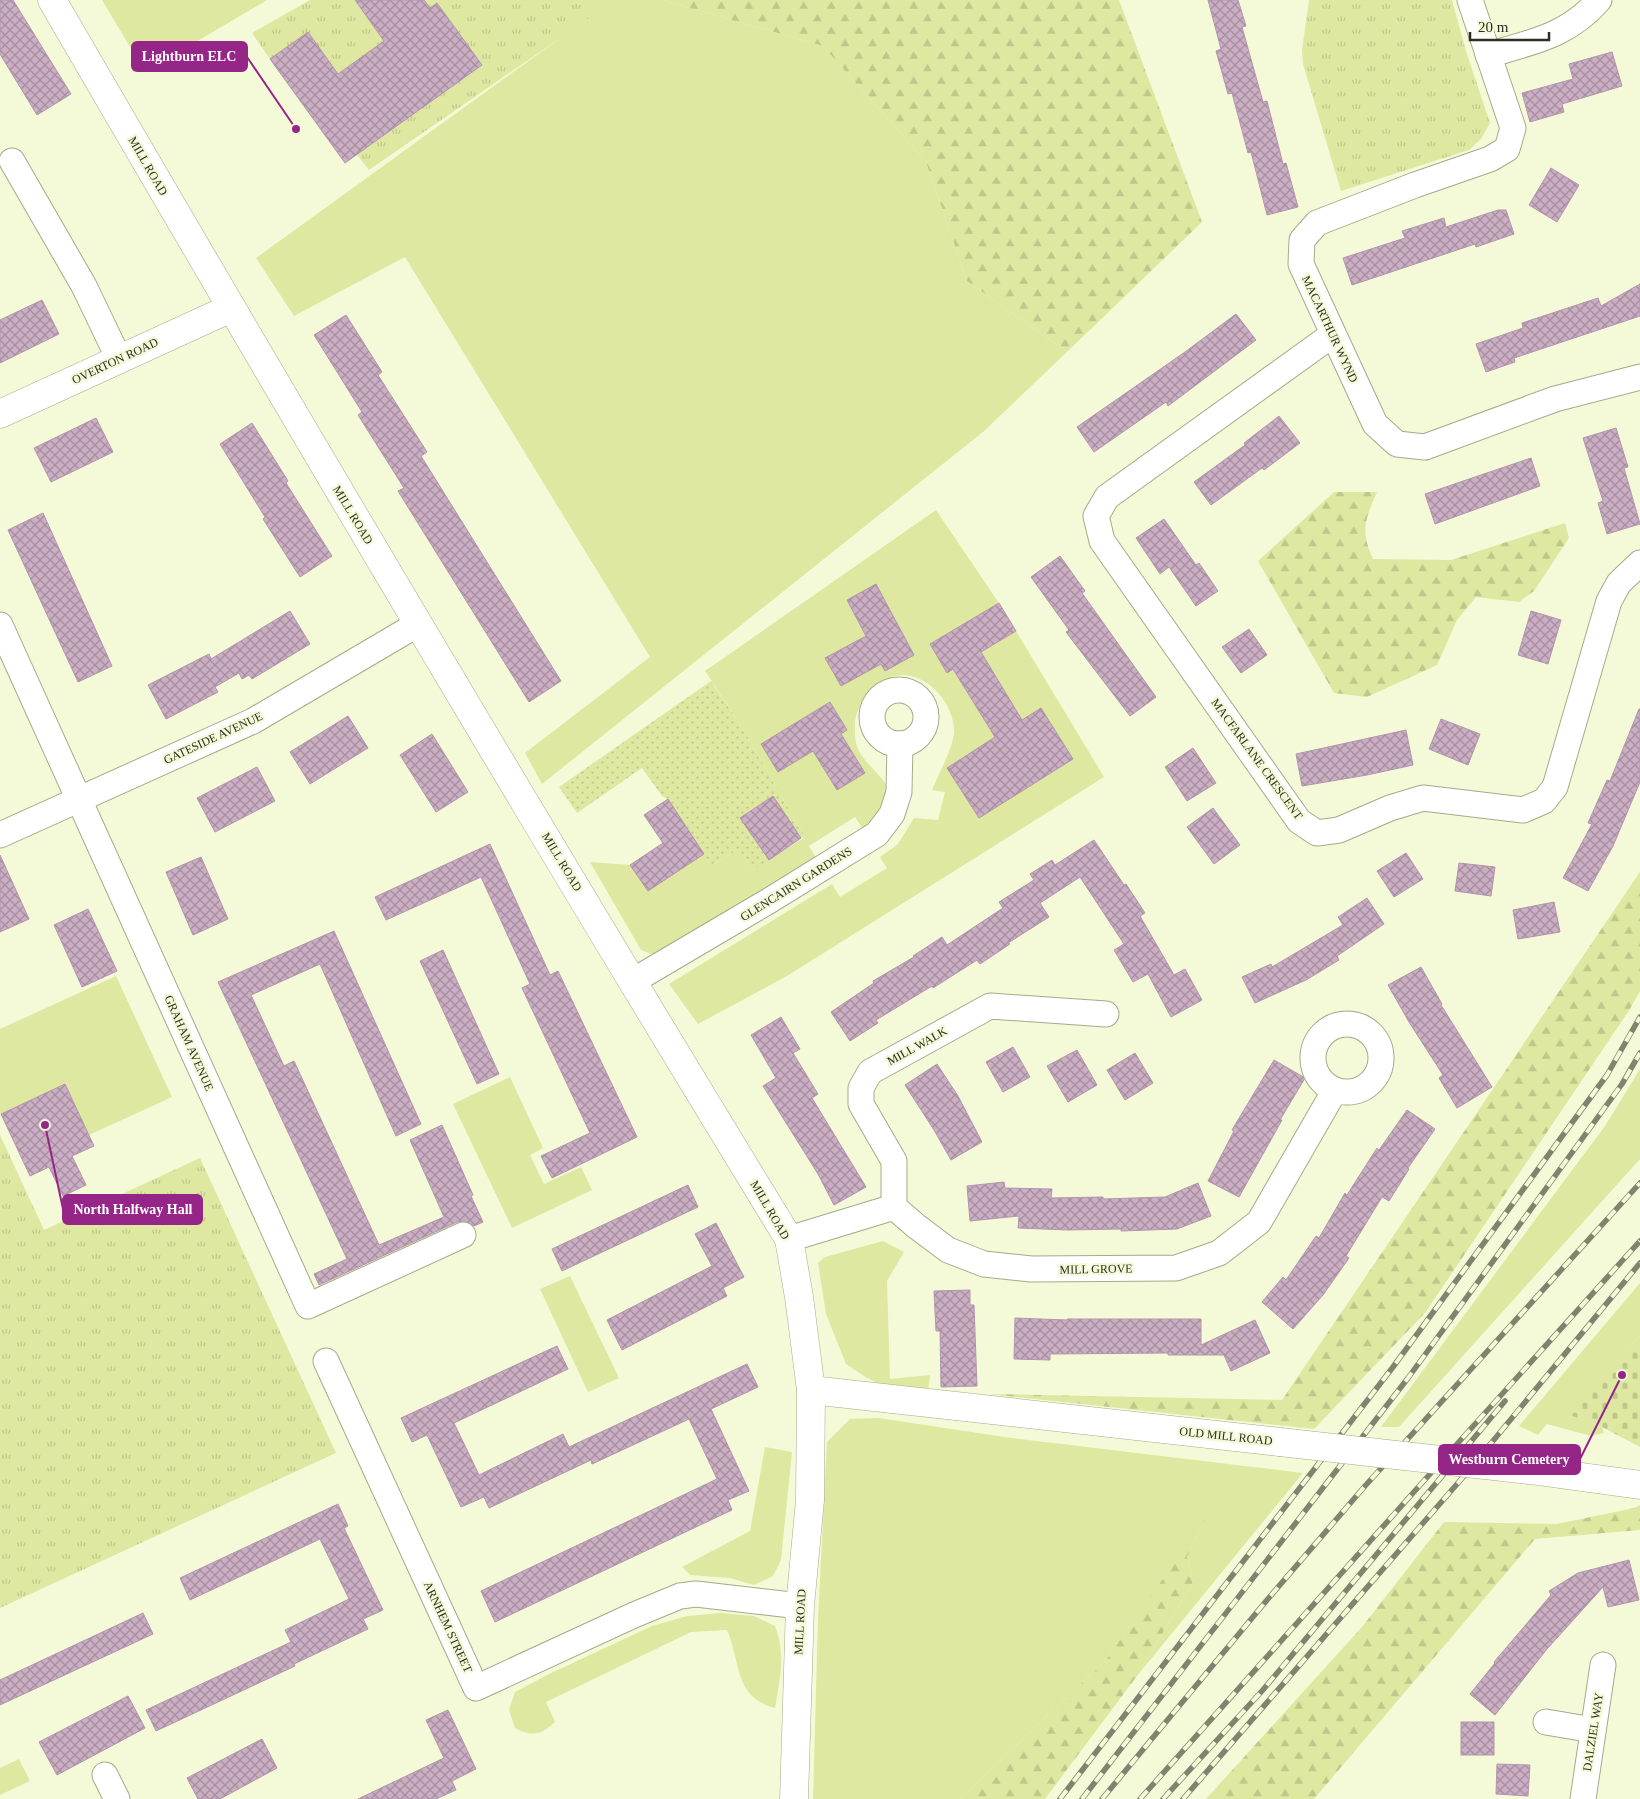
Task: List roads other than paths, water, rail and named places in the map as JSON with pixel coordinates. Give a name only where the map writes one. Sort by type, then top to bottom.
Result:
[{"type":"street","name":"MILL ROAD","points":[[52,0],[418,624],[788,1239],[799,1297],[811,1390],[810,1500],[800,1606],[794,1799]]},
{"type":"street","name":"MACARTHUR WYND","points":[[1470,0],[1513,128],[1507,149],[1490,160],[1415,185],[1317,223],[1302,240],[1301,264],[1332,334],[1375,424],[1397,444],[1425,447],[1556,399],[1640,376]]},
{"type":"street","points":[[1488,54],[1545,38],[1570,26],[1599,0]]},
{"type":"street","points":[[12,161],[84,286],[119,359]]},
{"type":"street","name":"OVERTON ROAD","points":[[0,414],[231,308]]},
{"type":"street","name":"MACFARLANE CRESCENT","points":[[1332,334],[1107,497],[1096,516],[1102,541],[1299,821],[1317,833],[1339,830],[1390,808],[1423,798],[1523,810],[1544,801],[1555,787],[1609,601],[1619,583],[1640,563]]},
{"type":"street","name":"GATESIDE AVENUE","points":[[0,835],[253,721],[418,624]]},
{"type":"street","name":"GRAHAM AVENUE","points":[[0,625],[308,1306],[463,1235]]},
{"type":"street","name":"GLENCAIRN GARDENS","points":[[633,981],[877,834],[892,814],[899,792],[900,744]]},
{"type":"street","name":"MILL WALK","points":[[894,1207],[894,1161],[860,1104],[861,1088],[870,1072],[990,1006],[1106,1014]]},
{"type":"street","name":"MILL GROVE","points":[[894,1207],[948,1250],[984,1264],[1032,1269],[1176,1268],[1219,1253],[1259,1222],[1335,1090]]},
{"type":"street","points":[[788,1239],[894,1207]]},
{"type":"street","name":"ARNHEM STREET","points":[[326,1361],[476,1688],[634,1614],[680,1596],[696,1594],[800,1606]]},
{"type":"street","name":"OLD MILL ROAD","points":[[811,1390],[1530,1470],[1640,1485]]},
{"type":"street","name":"DALZIEL WAY","points":[[1582,1799],[1603,1665]]},
{"type":"street","points":[[1546,1722],[1593,1730]]},
{"type":"street","points":[[106,1775],[117,1799]]},
{"type":"railway","points":[[1060,1799],[1393,1367],[1607,1075],[1640,1017]]},
{"type":"railway","points":[[1082,1799],[1408,1378],[1622,1084],[1640,1053]]},
{"type":"railway","points":[[1102,1799],[1267,1600],[1365,1486],[1640,1183]]},
{"type":"railway","points":[[1140,1799],[1640,1241]]},
{"type":"railway","points":[[1183,1799],[1464,1476],[1640,1263]]},
{"type":"railway","points":[[1163,1799],[1262,1691],[1505,1401]]},
{"type":"place","name":"Lightburn ELC","points":[[296,129]]},
{"type":"place","name":"North Halfway Hall","points":[[45,1125]]},
{"type":"place","name":"Westburn Cemetery","points":[[1622,1375]]}]
